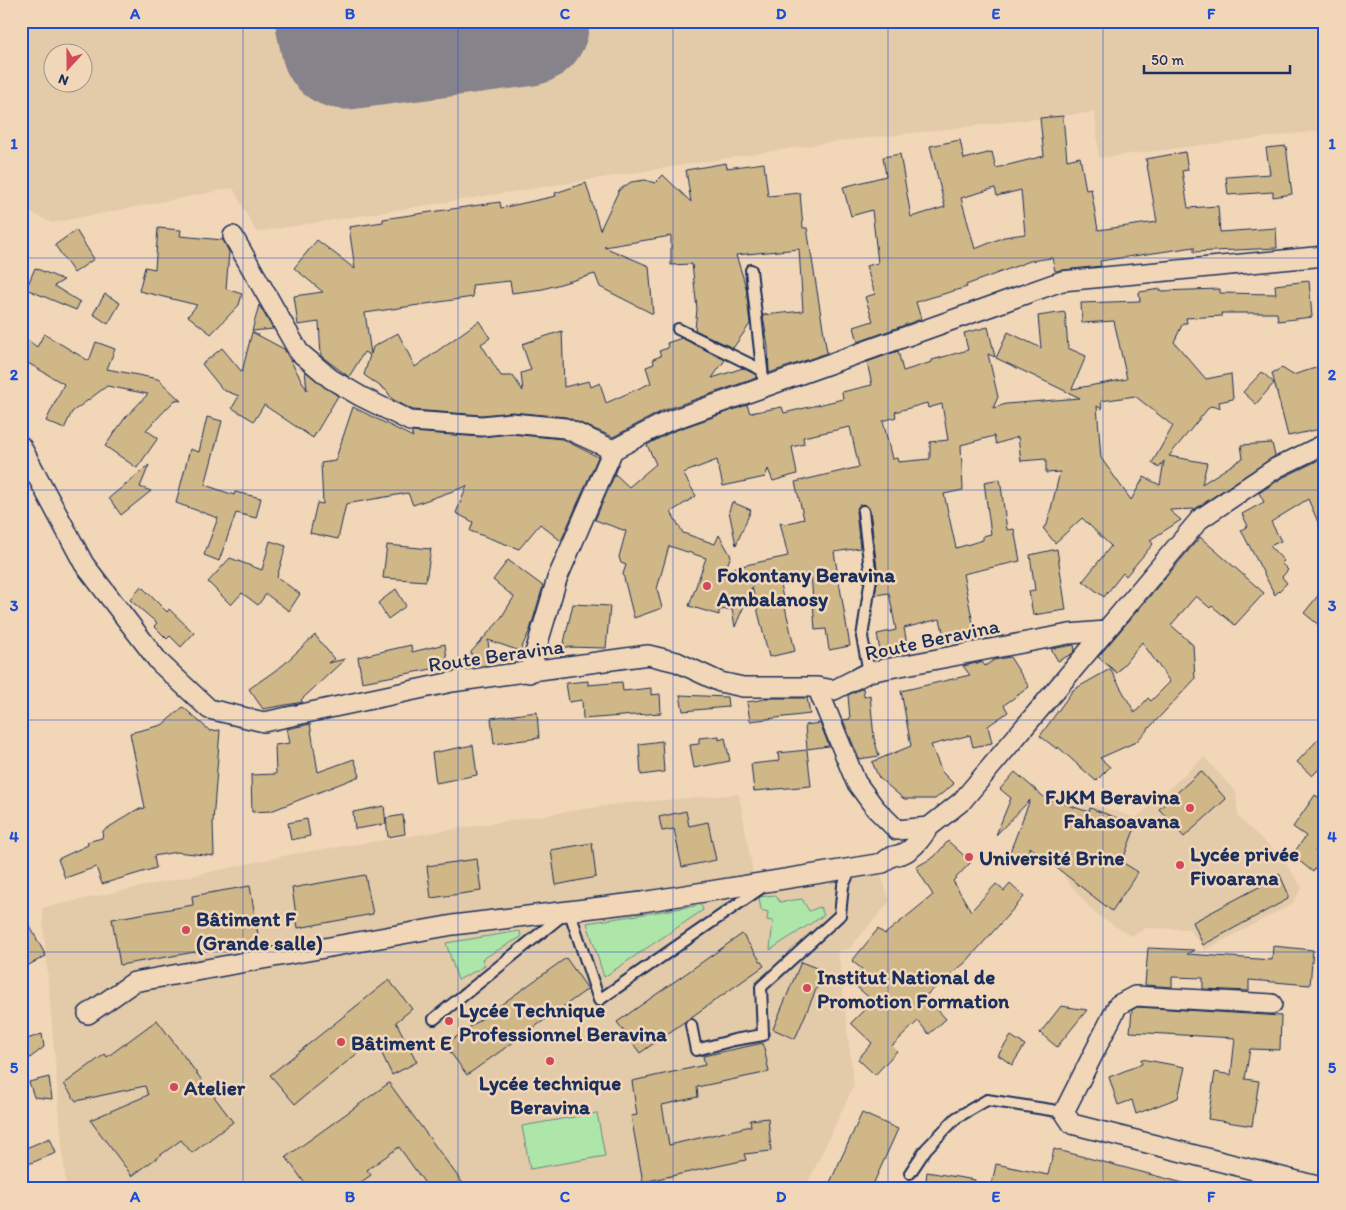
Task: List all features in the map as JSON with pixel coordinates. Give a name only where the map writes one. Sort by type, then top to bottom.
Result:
[{"type":"street","points":[[233,236],[300,352],[330,379],[360,396],[410,421],[482,426],[511,423],[565,428],[613,450]]},
{"type":"street","points":[[529,673],[557,579],[613,450],[666,422],[763,379],[1062,281],[1325,256]]},
{"type":"street","points":[[88,1014],[134,982],[453,925],[769,882],[883,863],[891,855],[904,853],[919,841],[930,827],[962,801],[1200,519],[1276,468],[1325,444]]},
{"type":"street","name":"Route Beravina","points":[[21,446],[84,564],[159,662],[209,709],[264,722],[452,682],[648,656],[677,662],[720,682],[743,687],[817,687],[834,690],[869,672],[1069,634],[1105,631]]},
{"type":"street","points":[[817,687],[856,782],[875,808],[898,830],[930,827]]},
{"type":"street","points":[[1272,1004],[1135,996],[1118,1005],[1064,1112],[1072,1124],[1325,1188]]},
{"type":"lane","points":[[751,270],[763,379]]},
{"type":"lane","points":[[678,330],[763,379]]},
{"type":"lane","points":[[863,510],[872,578],[862,637],[869,672]]},
{"type":"lane","points":[[691,1025],[696,1050],[763,1035],[761,987],[840,915],[843,886],[851,868]]},
{"type":"lane","points":[[434,1019],[569,910],[599,1000],[769,882]]},
{"type":"lane","points":[[910,1173],[926,1149],[956,1118],[987,1100],[1064,1112]]},
{"type":"shaded area","points":[[21,21],[1325,21],[1325,130],[1099,158],[1095,112],[825,143],[256,232],[233,188],[52,223],[21,207]]},
{"type":"shaded area","points":[[1204,757],[1236,792],[1238,817],[1283,859],[1302,888],[1292,904],[1205,950],[1189,929],[1146,928],[1131,936],[1094,913],[1064,877],[1076,856],[1079,815],[1086,802],[1136,818]]},
{"type":"shaded area","name":"Lycée Technique Professionnel Beravina","points":[[739,794],[753,873],[873,853],[890,901],[850,948],[838,951],[854,1085],[805,1189],[66,1189],[42,908],[293,854],[617,804]]},
{"type":"green space","points":[[775,895],[780,902],[802,899],[809,911],[820,907],[824,915],[770,950],[773,921],[767,920],[768,912],[761,910],[759,897]]},
{"type":"green space","points":[[701,905],[703,910],[604,977],[587,923]]},
{"type":"green space","points":[[520,931],[521,937],[482,959],[485,966],[458,980],[446,943]]},
{"type":"green space","points":[[597,1113],[605,1156],[530,1169],[522,1126]]},
{"type":"building","points":[[1063,116],[1067,160],[1080,157],[1086,190],[1091,189],[1098,230],[1157,222],[1146,159],[1185,152],[1188,170],[1182,171],[1188,208],[1218,206],[1220,232],[1276,228],[1277,248],[1194,252],[1194,247],[1100,261],[1101,266],[1055,271],[1052,258],[1030,261],[966,285],[967,287],[916,302],[921,319],[858,342],[854,327],[873,321],[865,297],[875,294],[866,266],[878,263],[872,210],[851,216],[843,187],[886,176],[883,157],[900,154],[911,217],[945,207],[930,146],[960,140],[964,159],[992,152],[996,168],[1044,156],[1040,118]],"holes":[[[995,188],[997,196],[1021,190],[1025,234],[1004,237],[975,249],[961,198]]]},
{"type":"building","points":[[1286,146],[1292,194],[1273,197],[1273,192],[1228,195],[1226,177],[1270,174],[1266,148]]},
{"type":"building","points":[[726,163],[727,168],[764,163],[768,196],[800,193],[803,228],[807,228],[827,353],[769,373],[768,347],[763,315],[803,311],[799,249],[736,255],[746,287],[750,324],[733,348],[695,330],[697,309],[692,264],[671,265],[671,236],[604,247],[649,266],[653,314],[600,287],[595,274],[543,289],[512,293],[510,281],[472,285],[473,297],[365,313],[371,354],[373,347],[398,333],[415,367],[479,321],[490,338],[481,344],[501,376],[513,376],[523,391],[521,373],[531,370],[522,344],[562,331],[564,387],[589,381],[591,387],[600,383],[606,403],[651,383],[646,367],[654,364],[653,359],[661,356],[659,351],[668,348],[667,343],[682,338],[725,360],[712,378],[743,368],[756,375],[756,378],[662,411],[613,437],[566,417],[512,412],[482,415],[413,410],[392,399],[387,391],[364,375],[370,355],[364,352],[349,377],[321,356],[319,322],[298,325],[294,296],[323,292],[294,268],[317,240],[355,269],[349,227],[383,222],[383,219],[500,202],[501,208],[556,196],[555,193],[586,183],[600,230],[619,190],[631,182],[645,180],[655,183],[663,175],[691,202],[686,170]]},
{"type":"building","points":[[158,228],[181,230],[180,236],[223,240],[229,252],[226,289],[242,294],[239,305],[211,334],[188,316],[197,305],[139,291],[145,267],[155,269]]},
{"type":"building","points":[[76,230],[94,259],[74,273],[55,245]]},
{"type":"building","points":[[35,268],[64,280],[54,286],[80,302],[76,310],[26,289]]},
{"type":"building","points":[[1309,281],[1312,317],[1278,321],[1277,313],[1221,313],[1222,316],[1186,318],[1187,323],[1183,323],[1174,342],[1206,379],[1231,374],[1233,399],[1219,402],[1220,408],[1210,406],[1169,456],[1207,463],[1202,484],[1243,458],[1241,445],[1272,443],[1275,456],[1195,509],[1169,510],[1181,520],[1150,540],[1153,544],[1126,576],[1123,573],[1104,597],[1083,581],[1111,546],[1082,518],[1055,543],[1043,528],[1047,525],[1060,472],[1046,473],[1046,459],[1021,461],[1018,437],[996,444],[994,436],[961,445],[963,490],[944,494],[956,548],[983,540],[983,536],[991,534],[984,482],[1000,479],[1007,530],[1014,529],[1020,561],[963,574],[974,628],[944,636],[940,619],[904,628],[907,644],[880,651],[877,634],[896,630],[889,593],[875,595],[878,577],[870,510],[863,504],[856,511],[860,548],[834,552],[850,646],[829,650],[826,629],[815,630],[811,573],[779,580],[795,651],[769,657],[752,587],[735,627],[732,609],[719,610],[719,615],[689,606],[706,558],[669,546],[657,589],[662,608],[634,618],[623,574],[626,565],[621,563],[619,557],[626,531],[595,520],[615,474],[629,487],[656,464],[647,445],[671,432],[747,405],[750,413],[782,407],[784,413],[843,399],[842,392],[872,385],[867,362],[898,351],[903,371],[932,362],[932,360],[968,350],[964,333],[988,327],[995,357],[988,354],[998,397],[993,408],[1006,404],[1080,398],[996,358],[1008,332],[1041,348],[1038,316],[1065,312],[1068,348],[1086,356],[1072,389],[1127,379],[1114,321],[1082,323],[1081,303],[1140,301],[1139,292],[1161,289],[1161,291],[1220,289],[1220,293],[1276,294],[1275,285]],"holes":[[[1135,396],[1173,426],[1152,463],[1159,468],[1164,461],[1160,485],[1144,477],[1131,500],[1101,458],[1097,406],[1102,409],[1101,401]],[[927,403],[928,408],[942,404],[948,440],[930,442],[930,459],[898,462],[897,458],[892,459],[883,421],[896,417],[895,412]],[[850,427],[859,467],[795,482],[804,519],[785,524],[780,522],[788,556],[741,566],[743,575],[738,567],[725,570],[731,556],[719,535],[715,544],[683,533],[671,512],[696,496],[683,473],[717,460],[723,486],[765,477],[768,469],[773,481],[797,474],[792,447],[804,444],[803,437]]]},
{"type":"building","points":[[105,294],[120,303],[108,324],[93,314]]},
{"type":"building","points":[[259,305],[273,329],[252,331]]},
{"type":"building","points":[[252,332],[284,349],[307,390],[305,371],[338,396],[313,438],[264,405],[254,421],[232,408],[239,396],[223,390],[202,364],[222,348],[242,372]]},
{"type":"building","points":[[44,334],[89,361],[96,342],[115,349],[107,369],[158,379],[181,401],[175,400],[146,430],[158,438],[137,468],[105,446],[125,418],[148,394],[107,386],[72,412],[64,429],[46,421],[64,384],[21,359],[21,335],[37,347]]},
{"type":"building","points":[[1325,365],[1325,428],[1288,436],[1272,373],[1282,368],[1293,375]]},
{"type":"building","points":[[1262,372],[1274,383],[1256,404],[1243,392]]},
{"type":"building","points":[[353,407],[413,437],[411,432],[481,437],[511,434],[562,439],[598,457],[561,541],[540,524],[519,549],[470,531],[473,522],[456,513],[467,486],[413,505],[408,493],[346,504],[338,539],[310,533],[317,503],[323,504],[321,463],[335,461]]},
{"type":"building","points":[[207,417],[222,421],[205,485],[234,495],[235,492],[261,498],[256,518],[236,513],[219,561],[204,555],[218,518],[176,503],[190,449],[199,452]]},
{"type":"building","points":[[1325,457],[1325,538],[1308,499],[1271,522],[1281,541],[1270,546],[1284,561],[1281,563],[1288,570],[1282,577],[1287,583],[1275,595],[1241,530],[1248,526],[1242,514],[1264,502],[1259,493],[1282,478]]},
{"type":"building","points":[[149,465],[140,487],[151,491],[121,515],[109,498]]},
{"type":"building","points":[[732,502],[751,510],[736,545],[729,511]]},
{"type":"building","points":[[1200,537],[1264,593],[1235,625],[1212,606],[1210,608],[1196,596],[1171,625],[1193,645],[1195,679],[1136,742],[1100,758],[1110,767],[1096,781],[1058,747],[1057,749],[1040,736],[1073,690],[1110,669],[1135,713],[1148,698],[1151,701],[1170,682],[1142,642],[1117,673],[1098,657]]},
{"type":"building","points":[[270,541],[286,546],[277,577],[300,594],[289,611],[266,594],[258,605],[242,593],[231,605],[208,582],[230,558],[262,570]]},
{"type":"building","points":[[387,545],[431,549],[426,581],[383,578]]},
{"type":"building","points":[[1057,549],[1066,610],[1033,615],[1029,591],[1035,590],[1030,555]]},
{"type":"building","points":[[508,560],[543,586],[530,630],[520,651],[488,640],[490,665],[473,667],[471,652],[499,621],[514,597],[493,580]]},
{"type":"building","points":[[141,586],[167,612],[169,609],[194,633],[181,647],[170,636],[167,639],[154,626],[157,623],[130,600]]},
{"type":"building","points":[[1325,587],[1325,630],[1304,613]]},
{"type":"building","points":[[396,589],[406,606],[388,619],[378,603]]},
{"type":"building","points":[[573,604],[610,606],[606,648],[563,647]]},
{"type":"building","points":[[315,635],[334,659],[328,663],[345,659],[301,700],[303,702],[263,709],[249,689],[283,665]]},
{"type":"building","points":[[445,644],[448,666],[362,682],[358,657],[411,645],[412,652]]},
{"type":"building","points":[[1074,645],[1075,650],[1072,654],[1058,661],[1051,649]]},
{"type":"building","points":[[1010,657],[1029,687],[1004,705],[1008,712],[988,726],[992,743],[973,747],[970,735],[931,745],[942,772],[954,784],[935,799],[904,799],[879,778],[872,762],[911,746],[901,691],[970,675],[963,666],[982,662],[985,666],[994,660]]},
{"type":"building","points":[[588,681],[588,685],[622,682],[623,691],[651,688],[651,695],[660,694],[661,713],[583,719],[582,700],[569,702],[566,683]]},
{"type":"building","points":[[863,688],[864,697],[870,695],[874,738],[879,756],[859,759],[843,720],[850,719],[848,695]]},
{"type":"building","points":[[680,695],[727,697],[728,707],[683,711]]},
{"type":"building","points":[[772,698],[807,698],[810,714],[750,721],[747,702]]},
{"type":"building","points":[[183,707],[210,731],[220,730],[213,822],[214,856],[176,852],[154,856],[156,868],[102,884],[96,867],[65,878],[58,859],[88,845],[87,842],[102,838],[103,831],[136,810],[145,808],[130,733],[162,725]]},
{"type":"building","points":[[537,712],[539,738],[494,744],[491,718]]},
{"type":"building","points":[[820,723],[829,746],[807,749],[805,725]]},
{"type":"building","points":[[310,724],[318,772],[354,759],[360,776],[271,811],[252,812],[251,775],[276,774],[275,745],[290,743],[287,729]]},
{"type":"building","points":[[1325,732],[1325,763],[1312,776],[1297,762]]},
{"type":"building","points":[[719,736],[719,740],[725,738],[730,761],[694,768],[690,745],[699,744],[699,738]]},
{"type":"building","points":[[662,741],[664,772],[641,775],[639,744]]},
{"type":"building","points":[[473,745],[477,775],[436,783],[432,753]]},
{"type":"building","points":[[807,750],[811,786],[754,791],[751,764],[779,761],[778,753]]},
{"type":"building","points":[[1201,771],[1226,799],[1184,837],[1159,809]]},
{"type":"building","points":[[1015,772],[1044,797],[1089,812],[1090,808],[1136,825],[1122,862],[1138,872],[1112,911],[1030,847],[1024,863],[1008,857],[1030,800],[996,835],[1011,798],[1000,789]]},
{"type":"building","points":[[1315,795],[1325,802],[1325,837],[1315,851],[1323,857],[1313,872],[1292,855],[1306,836],[1293,827]]},
{"type":"building","points":[[384,806],[386,824],[355,829],[353,812]]},
{"type":"building","points":[[686,811],[689,826],[708,822],[716,860],[682,867],[674,829],[662,831],[659,817]]},
{"type":"building","points":[[403,815],[405,834],[388,837],[386,818]]},
{"type":"building","points":[[307,819],[310,836],[291,840],[288,823]]},
{"type":"building","points":[[948,841],[971,862],[953,881],[971,911],[996,884],[1004,891],[1010,884],[1024,897],[966,962],[925,996],[946,1019],[929,1034],[918,1021],[892,1046],[897,1051],[875,1075],[858,1059],[872,1043],[851,1023],[873,1001],[850,981],[862,969],[852,961],[878,929],[885,934],[933,895],[916,867],[934,857]]},
{"type":"building","points":[[592,843],[596,877],[556,885],[551,850]]},
{"type":"building","points":[[477,859],[481,891],[431,898],[427,866]]},
{"type":"building","points":[[1279,873],[1288,893],[1288,899],[1203,945],[1193,922],[1274,879]]},
{"type":"building","points":[[365,875],[373,914],[298,928],[292,888]]},
{"type":"building","name":"Bâtiment F (Grande salle)","points":[[250,886],[259,941],[120,965],[112,919],[193,905],[192,896]]},
{"type":"building","points":[[21,910],[46,956],[21,969]]},
{"type":"building","points":[[742,934],[764,966],[640,1053],[617,1022]]},
{"type":"building","points":[[1273,946],[1313,950],[1310,985],[1249,980],[1249,991],[1203,989],[1203,978],[1172,977],[1172,987],[1145,985],[1148,948],[1194,950],[1187,954],[1272,960]]},
{"type":"building","points":[[566,958],[588,989],[467,1075],[445,1045]]},
{"type":"building","points":[[801,962],[824,971],[795,1039],[773,1029]]},
{"type":"building","name":"Bâtiment E","points":[[389,980],[412,1009],[396,1022],[417,1062],[392,1075],[375,1039],[295,1104],[270,1075]]},
{"type":"building","points":[[1061,1006],[1087,1010],[1057,1047],[1040,1033]]},
{"type":"building","points":[[1137,1007],[1281,1016],[1280,1050],[1250,1049],[1245,1079],[1259,1081],[1252,1126],[1208,1119],[1215,1072],[1231,1075],[1235,1038],[1130,1032],[1132,1010]]},
{"type":"building","points":[[157,1020],[233,1122],[192,1153],[181,1140],[132,1176],[90,1120],[148,1095],[145,1086],[76,1101],[64,1084],[105,1054],[107,1057]]},
{"type":"building","points":[[42,1034],[44,1047],[21,1065],[21,1041]]},
{"type":"building","points":[[1011,1036],[1025,1045],[1012,1065],[998,1055]]},
{"type":"building","points":[[763,1043],[769,1072],[697,1087],[698,1097],[662,1105],[669,1145],[751,1126],[750,1120],[768,1118],[771,1151],[744,1154],[746,1160],[643,1182],[631,1116],[637,1115],[632,1081],[705,1065],[703,1056]]},
{"type":"building","points":[[1141,1059],[1185,1067],[1178,1098],[1136,1114],[1132,1100],[1118,1105],[1109,1077],[1142,1064]]},
{"type":"building","points":[[49,1077],[52,1099],[34,1097],[29,1082]]},
{"type":"building","points":[[389,1083],[467,1189],[429,1189],[399,1147],[367,1170],[371,1175],[351,1189],[309,1189],[286,1157]]},
{"type":"building","points":[[862,1113],[898,1129],[871,1189],[827,1189]]},
{"type":"building","points":[[50,1138],[56,1153],[21,1167],[21,1150]]},
{"type":"building","points":[[1054,1149],[1187,1184],[1186,1189],[991,1189],[996,1164],[1048,1175]]},
{"type":"building","points":[[927,1172],[975,1180],[974,1189],[925,1189]]},
{"type":"runway","points":[[341,21],[346,44],[524,21]]},
{"type":"place","name":"Fokontany Beravina Ambalanosy","points":[[707,586]]},
{"type":"place","name":"FJKM Beravina Fahasoavana","points":[[1190,808]]},
{"type":"place","name":"Université Brine","points":[[969,857]]},
{"type":"place","name":"Lycée privée Fivoarana","points":[[1180,865]]},
{"type":"place","name":"Bâtiment F (Grande salle)","points":[[186,930]]},
{"type":"place","name":"Institut National de Promotion Formation","points":[[807,988]]},
{"type":"place","name":"Lycée Technique Professionnel Beravina","points":[[449,1021]]},
{"type":"place","name":"Bâtiment E","points":[[341,1042]]},
{"type":"place","name":"Lycée technique Beravina","points":[[550,1061]]},
{"type":"place","name":"Atelier","points":[[174,1087]]}]
